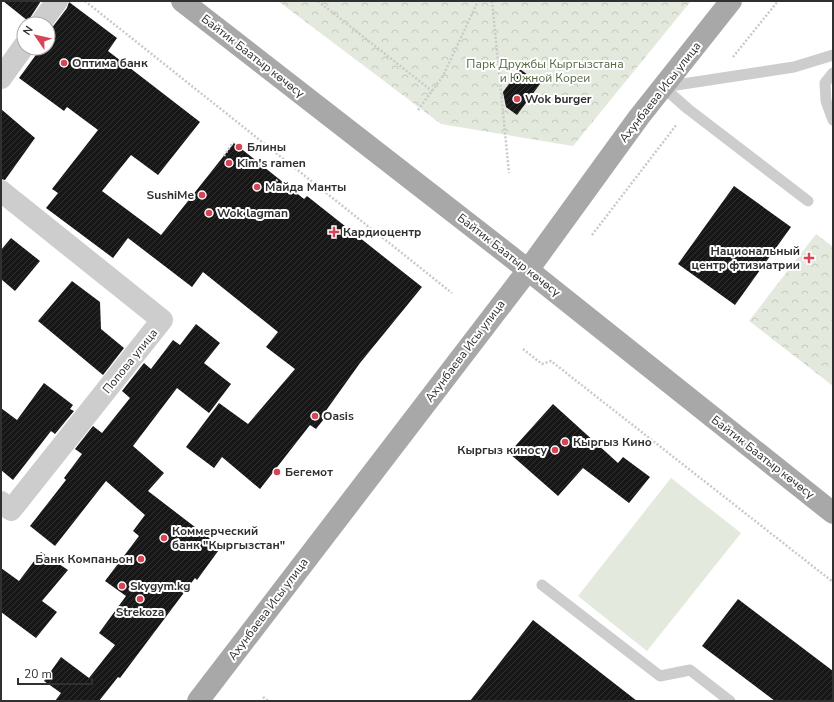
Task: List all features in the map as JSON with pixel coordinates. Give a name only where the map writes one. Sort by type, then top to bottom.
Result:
[{"type":"main road","name":"Байтик Баатыр көчөсү","points":[[182,1],[528,270],[833,513]]},
{"type":"main road","name":"Ахунбаева Исы улица","points":[[198,701],[528,270],[663,87],[731,1]]},
{"type":"street","points":[[46,16],[57,1]]},
{"type":"street","points":[[1,78],[17,56]]},
{"type":"street","name":"Попова улица","points":[[1,502],[11,510],[162,320],[3,197]]},
{"type":"lane","points":[[663,87],[794,67],[833,55]]},
{"type":"lane","points":[[833,73],[825,83],[826,101],[833,120]]},
{"type":"lane","points":[[663,87],[688,109],[808,201]]},
{"type":"lane","points":[[542,585],[660,676],[690,670],[730,701]]},
{"type":"path","points":[[85,1],[452,293]]},
{"type":"path","points":[[318,1],[432,91]]},
{"type":"path","points":[[418,110],[443,76],[478,1]]},
{"type":"path","points":[[492,1],[509,173]]},
{"type":"path","points":[[224,156],[232,142]]},
{"type":"path","points":[[268,190],[279,178]]},
{"type":"path","points":[[524,349],[542,364],[551,361],[833,582]]},
{"type":"path","points":[[263,697],[268,701]]},
{"type":"green space","name":"Парк Дружбы Кыргызстана и Южной Кореи","points":[[278,1],[691,1],[573,146],[441,124]]},
{"type":"green space","name":"Национальный центр фтизиатрии","points":[[816,234],[833,247],[833,386],[749,321]]},
{"type":"green space","points":[[671,478],[741,533],[647,651],[578,596]]},
{"type":"building","points":[[3,1],[41,1],[31,16],[22,16]]},
{"type":"building","points":[[69,2],[117,38],[108,51],[200,122],[158,175],[131,155],[102,191],[161,235],[234,143],[304,199],[307,196],[422,287],[360,363],[325,412],[328,414],[316,429],[310,425],[260,489],[222,457],[214,468],[186,447],[219,403],[248,424],[295,369],[266,347],[278,332],[203,272],[192,287],[128,238],[113,258],[46,208],[58,193],[52,189],[98,130],[67,107],[64,111],[19,78],[35,56],[56,56],[56,22],[67,8]]},
{"type":"building","name":"Wok burger","points":[[520,69],[540,84],[517,115],[506,107],[503,92]]},
{"type":"building","points":[[1,109],[35,138],[5,180],[1,179]]},
{"type":"building","points":[[734,186],[791,227],[735,305],[678,264]]},
{"type":"building","points":[[11,238],[40,261],[15,291],[1,279],[1,250]]},
{"type":"building","points":[[72,281],[100,302],[101,329],[124,348],[103,375],[38,321]]},
{"type":"building","points":[[196,324],[220,343],[204,363],[231,384],[209,413],[177,388],[133,446],[164,473],[148,491],[221,547],[197,580],[195,578],[120,678],[118,677],[99,701],[55,701],[61,693],[44,681],[61,657],[89,678],[115,645],[99,633],[126,596],[105,581],[139,536],[133,531],[145,515],[106,481],[55,546],[30,526],[66,480],[64,478],[82,454],[75,449],[93,426],[102,433],[130,398],[122,391],[144,363],[151,369],[173,340],[180,345]]},
{"type":"building","points":[[44,383],[73,405],[70,409],[74,411],[55,434],[51,431],[13,480],[1,470],[1,408],[17,420]]},
{"type":"building","name":"Кыргыз киносу","points":[[553,404],[618,463],[623,457],[650,477],[629,503],[583,468],[558,496],[509,453]]},
{"type":"building","points":[[41,552],[68,570],[42,601],[57,612],[36,638],[1,612],[1,568],[19,581]]},
{"type":"building","points":[[738,599],[833,671],[833,701],[775,701],[702,646]]},
{"type":"building","points":[[533,620],[637,701],[470,701]]},
{"type":"place","name":"Оптима банк","points":[[64,63]]},
{"type":"place","name":"Wok burger","points":[[517,99]]},
{"type":"place","name":"Блины","points":[[239,147]]},
{"type":"place","name":"Kim's ramen","points":[[229,163]]},
{"type":"place","name":"Майда Манты","points":[[257,187]]},
{"type":"place","name":"SushiMe","points":[[202,195]]},
{"type":"place","name":"Wok lagman","points":[[209,213]]},
{"type":"place","name":"Кардиоцентр","points":[[334,232]]},
{"type":"place","name":"Национальный центр фтизиатрии","points":[[809,258]]},
{"type":"place","name":"Oasis","points":[[315,416]]},
{"type":"place","name":"Кыргыз Кино","points":[[565,442]]},
{"type":"place","name":"Кыргыз киносу","points":[[555,450]]},
{"type":"place","name":"Бегемот","points":[[277,472]]},
{"type":"place","name":"Коммерческий банк \"Кыргызстан\"","points":[[164,538]]},
{"type":"place","name":"Банк Компаньон","points":[[141,559]]},
{"type":"place","name":"Skygym.kg","points":[[122,586]]},
{"type":"place","name":"Strekoza","points":[[140,599]]}]
